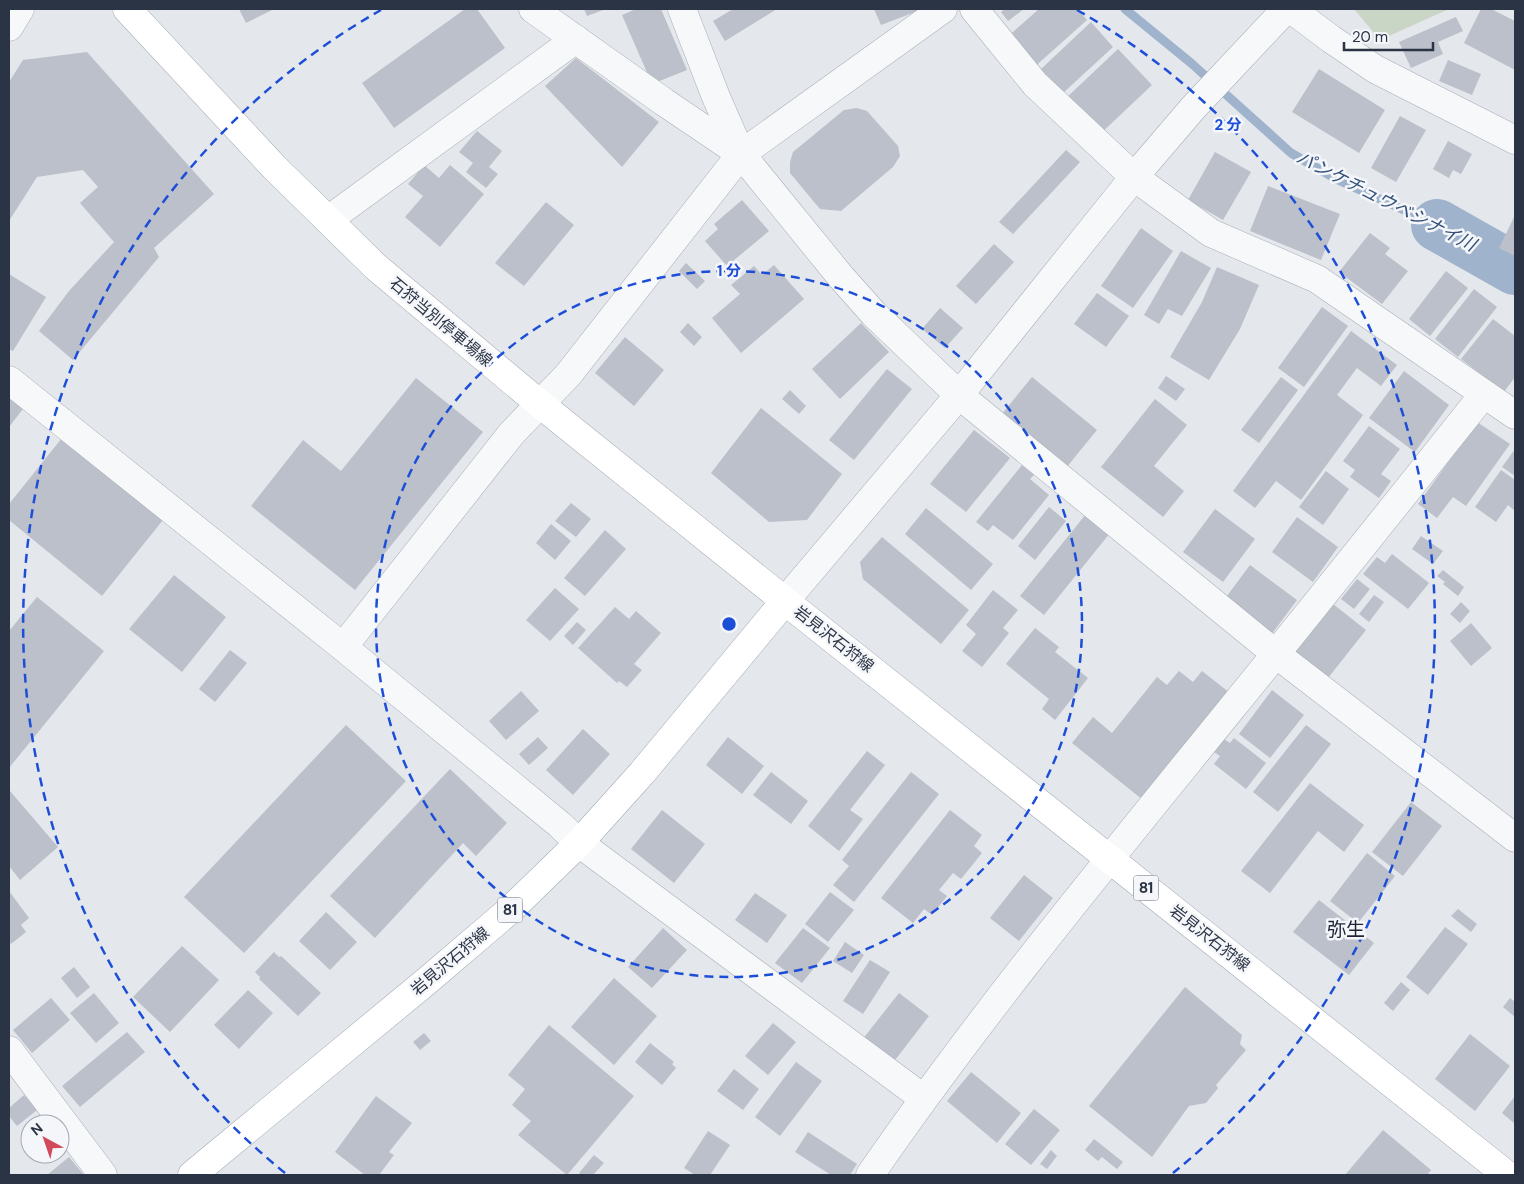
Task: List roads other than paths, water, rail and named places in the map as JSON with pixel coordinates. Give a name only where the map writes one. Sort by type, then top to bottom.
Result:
[{"type":"main road","name":"石狩当別停車場線","points":[[129,10],[274,167],[376,267],[540,404],[785,601]]},
{"type":"main road","name":"岩見沢石狩線","points":[[192,1175],[510,910],[580,843],[642,773],[785,601],[1507,1175]]},
{"type":"street","points":[[9,27],[20,9]]},
{"type":"street","points":[[534,9],[664,102],[741,154]]},
{"type":"street","points":[[682,9],[716,98],[741,154],[841,277],[874,314],[959,395],[1276,654],[1515,838]]},
{"type":"street","points":[[343,646],[512,433],[568,374],[741,154],[943,9]]},
{"type":"street","points":[[974,9],[1035,84],[1134,178],[1212,233],[1317,279],[1515,415]]},
{"type":"street","points":[[785,601],[959,395],[1193,108],[1286,9]]},
{"type":"street","points":[[1291,9],[1376,69],[1515,140]]},
{"type":"street","points":[[328,220],[576,39]]},
{"type":"street","points":[[9,380],[343,646],[580,843],[923,1098]]},
{"type":"street","points":[[870,1175],[923,1098],[1109,858],[1276,654],[1484,394]]},
{"type":"street","points":[[9,1050],[103,1175]]},
{"type":"waterway","name":"パンケチュウベシナイ川","points":[[1125,9],[1191,63],[1291,153],[1338,180],[1437,225]]},
{"type":"waterway","name":"パンケチュウベシナイ川","points":[[1437,225],[1515,269]]},
{"type":"district","name":"弥生","points":[[1346,929]]}]
